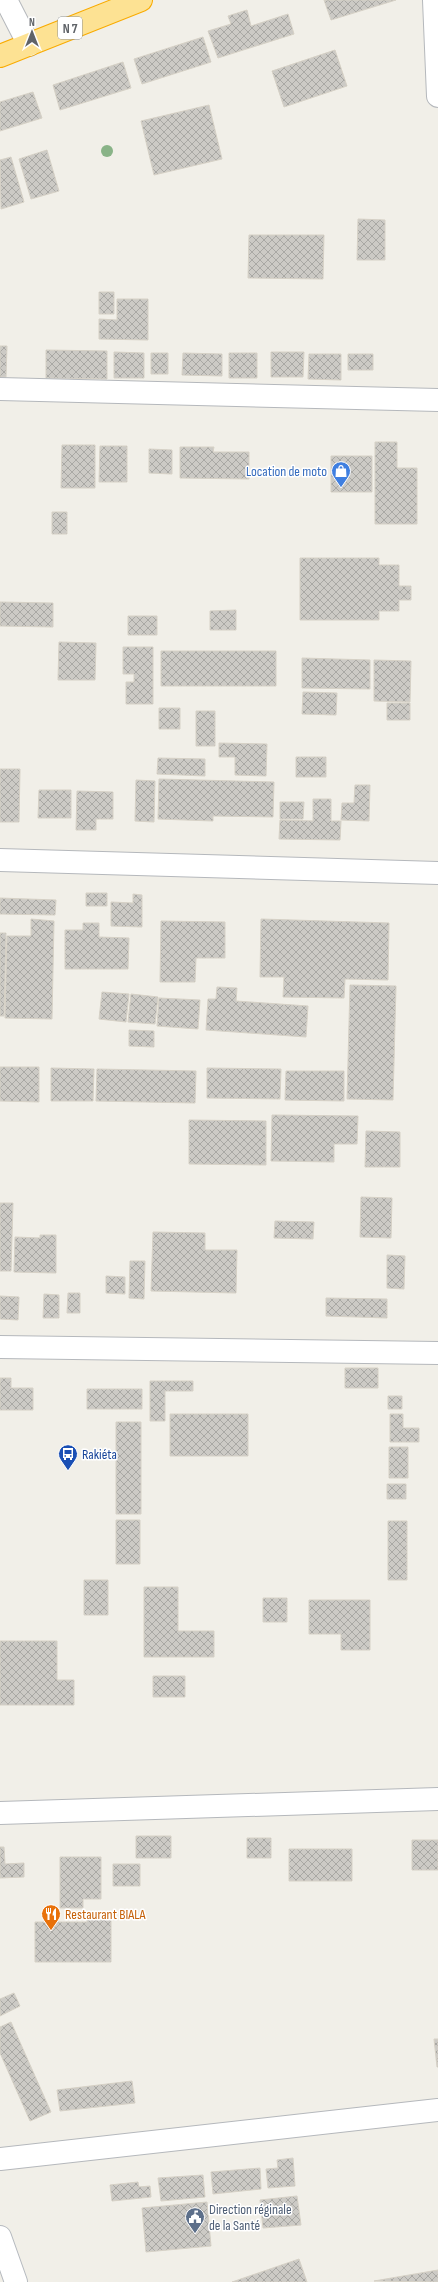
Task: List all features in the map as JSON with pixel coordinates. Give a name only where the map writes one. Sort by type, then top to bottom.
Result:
[{"type":"highway","name":"N 7","points":[[0,56],[141,0]]},
{"type":"street","points":[[6,0],[29,44]]},
{"type":"street","points":[[434,0],[438,96]]},
{"type":"street","points":[[0,388],[438,400]]},
{"type":"street","points":[[0,860],[438,873]]},
{"type":"street","points":[[0,1347],[438,1353]]},
{"type":"street","points":[[0,1813],[438,1799]]},
{"type":"street","points":[[0,2159],[438,2110]]},
{"type":"street","points":[[0,2237],[16,2282]]},
{"type":"building","points":[[324,0],[396,0],[331,20]]},
{"type":"building","points":[[247,10],[251,26],[288,14],[294,34],[218,58],[208,31],[231,24],[228,16]]},
{"type":"building","points":[[203,37],[211,62],[142,84],[134,59]]},
{"type":"building","points":[[335,50],[347,86],[284,107],[272,71]]},
{"type":"building","points":[[123,62],[131,88],[60,110],[53,85]]},
{"type":"building","points":[[33,92],[42,118],[0,131],[0,102]]},
{"type":"building","points":[[209,105],[222,159],[154,175],[141,121]]},
{"type":"building","points":[[47,150],[59,191],[31,199],[19,159]]},
{"type":"building","points":[[11,157],[24,202],[1,209],[0,160]]},
{"type":"building","points":[[358,219],[385,220],[385,260],[357,260]]},
{"type":"building","points":[[249,235],[324,235],[323,279],[248,278]]},
{"type":"building","points":[[99,292],[114,292],[114,314],[99,314]]},
{"type":"building","points":[[117,299],[148,299],[148,340],[99,339],[99,319],[117,320]]},
{"type":"building","points":[[0,346],[7,346],[6,377],[0,377]]},
{"type":"building","points":[[46,350],[107,351],[107,379],[46,378]]},
{"type":"building","points":[[114,352],[144,353],[144,378],[114,378]]},
{"type":"building","points":[[271,352],[304,352],[303,377],[271,377]]},
{"type":"building","points":[[151,353],[168,353],[168,374],[151,374]]},
{"type":"building","points":[[183,353],[222,354],[222,376],[182,375]]},
{"type":"building","points":[[229,353],[257,353],[257,378],[229,378]]},
{"type":"building","points":[[309,354],[341,354],[341,380],[308,379]]},
{"type":"building","points":[[348,354],[373,354],[373,370],[348,370]]},
{"type":"building","points":[[375,442],[397,442],[397,468],[417,468],[417,524],[375,524]]},
{"type":"building","points":[[62,445],[95,445],[95,488],[61,488]]},
{"type":"building","points":[[100,446],[127,446],[127,482],[99,482]]},
{"type":"building","points":[[180,447],[214,447],[213,452],[249,452],[249,479],[180,478]]},
{"type":"building","points":[[149,449],[172,450],[172,474],[149,473]]},
{"type":"building","points":[[331,456],[372,456],[372,492],[331,492]]},
{"type":"building","points":[[52,512],[67,512],[67,534],[52,534]]},
{"type":"building","points":[[300,558],[379,558],[379,565],[399,565],[399,586],[411,586],[411,600],[399,600],[399,611],[379,611],[379,620],[300,620]]},
{"type":"building","points":[[0,602],[53,603],[53,627],[0,626]]},
{"type":"building","points":[[236,610],[236,630],[210,630],[210,611]]},
{"type":"building","points":[[128,616],[157,616],[157,635],[128,635]]},
{"type":"building","points":[[59,642],[96,643],[95,680],[58,680]]},
{"type":"building","points":[[123,647],[153,647],[153,704],[126,704],[126,682],[134,682],[134,674],[123,674]]},
{"type":"building","points":[[161,651],[276,651],[276,686],[161,686]]},
{"type":"building","points":[[302,658],[370,660],[370,689],[302,688]]},
{"type":"building","points":[[374,660],[411,661],[410,702],[374,701]]},
{"type":"building","points":[[303,692],[337,693],[336,715],[302,714]]},
{"type":"building","points":[[387,703],[410,703],[410,720],[387,720]]},
{"type":"building","points":[[159,708],[180,708],[180,729],[159,729]]},
{"type":"building","points":[[196,711],[215,711],[215,746],[196,746]]},
{"type":"building","points":[[219,743],[267,744],[266,776],[235,775],[235,757],[219,757]]},
{"type":"building","points":[[296,757],[326,757],[326,777],[296,777]]},
{"type":"building","points":[[158,758],[205,759],[205,776],[157,774]]},
{"type":"building","points":[[0,769],[20,769],[19,822],[0,822]]},
{"type":"building","points":[[159,779],[274,782],[273,817],[213,816],[213,821],[158,819]]},
{"type":"building","points":[[136,780],[155,781],[154,822],[135,821]]},
{"type":"building","points":[[355,785],[370,785],[369,821],[341,820],[342,803],[354,803]]},
{"type":"building","points":[[39,790],[71,790],[71,818],[38,818]]},
{"type":"building","points":[[77,791],[113,792],[113,819],[96,819],[96,830],[76,830]]},
{"type":"building","points":[[313,799],[331,799],[331,821],[341,821],[340,840],[279,839],[280,820],[313,821]]},
{"type":"building","points":[[280,802],[304,802],[303,819],[280,819]]},
{"type":"building","points":[[86,893],[107,893],[107,906],[86,906]]},
{"type":"building","points":[[133,894],[142,895],[142,927],[111,926],[111,902],[133,903]]},
{"type":"building","points":[[0,898],[56,900],[55,915],[0,914]]},
{"type":"building","points":[[31,919],[54,921],[52,1019],[5,1018],[7,936],[31,936]]},
{"type":"building","points":[[261,919],[389,923],[388,980],[345,979],[344,998],[283,997],[284,977],[260,977]]},
{"type":"building","points":[[161,921],[225,922],[225,958],[196,958],[195,982],[160,982]]},
{"type":"building","points":[[83,923],[99,923],[99,937],[129,938],[128,969],[65,969],[65,930],[83,930]]},
{"type":"building","points":[[0,933],[6,933],[4,1016],[0,1016]]},
{"type":"building","points":[[350,985],[396,986],[393,1100],[347,1099]]},
{"type":"building","points":[[217,987],[237,988],[236,1001],[308,1006],[306,1037],[206,1030],[208,999],[216,999]]},
{"type":"building","points":[[102,992],[129,994],[126,1022],[99,1019]]},
{"type":"building","points":[[131,994],[158,997],[155,1024],[128,1022]]},
{"type":"building","points":[[159,998],[200,1000],[198,1029],[157,1026]]},
{"type":"building","points":[[129,1030],[154,1031],[154,1047],[129,1046]]},
{"type":"building","points":[[0,1067],[39,1067],[39,1102],[0,1101]]},
{"type":"building","points":[[51,1068],[94,1069],[93,1101],[51,1101]]},
{"type":"building","points":[[207,1068],[281,1069],[280,1099],[207,1098]]},
{"type":"building","points":[[97,1069],[196,1071],[195,1103],[96,1101]]},
{"type":"building","points":[[286,1071],[344,1071],[344,1101],[285,1100]]},
{"type":"building","points":[[272,1115],[358,1116],[357,1144],[334,1144],[334,1162],[271,1161]]},
{"type":"building","points":[[189,1120],[266,1121],[266,1165],[189,1164]]},
{"type":"building","points":[[366,1131],[400,1132],[400,1167],[365,1167]]},
{"type":"building","points":[[361,1197],[392,1198],[391,1238],[360,1237]]},
{"type":"building","points":[[0,1203],[13,1203],[11,1271],[0,1271]]},
{"type":"building","points":[[275,1221],[314,1222],[313,1239],[274,1238]]},
{"type":"building","points":[[153,1232],[205,1233],[205,1250],[237,1250],[236,1293],[151,1291]]},
{"type":"building","points":[[40,1235],[56,1235],[56,1273],[14,1272],[15,1237],[40,1238]]},
{"type":"building","points":[[387,1255],[405,1256],[404,1289],[387,1288]]},
{"type":"building","points":[[130,1261],[145,1261],[144,1299],[129,1298]]},
{"type":"building","points":[[106,1276],[125,1277],[125,1294],[106,1293]]},
{"type":"building","points":[[68,1293],[80,1293],[80,1313],[67,1313]]},
{"type":"building","points":[[44,1294],[59,1295],[59,1318],[43,1318]]},
{"type":"building","points":[[0,1296],[19,1297],[18,1320],[0,1319]]},
{"type":"building","points":[[326,1298],[387,1299],[387,1318],[326,1316]]},
{"type":"building","points":[[345,1368],[378,1368],[378,1388],[345,1388]]},
{"type":"building","points":[[0,1378],[11,1378],[11,1388],[33,1388],[33,1410],[0,1410]]},
{"type":"building","points":[[150,1381],[193,1381],[193,1391],[165,1391],[165,1421],[150,1421]]},
{"type":"building","points":[[87,1389],[142,1389],[142,1409],[87,1409]]},
{"type":"building","points":[[388,1396],[402,1396],[402,1409],[388,1409]]},
{"type":"building","points":[[170,1414],[248,1414],[248,1456],[170,1456]]},
{"type":"building","points":[[390,1414],[403,1414],[403,1428],[419,1428],[419,1442],[390,1442]]},
{"type":"building","points":[[116,1422],[141,1422],[141,1514],[116,1514]]},
{"type":"building","points":[[389,1447],[408,1447],[408,1478],[389,1478]]},
{"type":"building","points":[[387,1484],[406,1484],[406,1499],[387,1499]]},
{"type":"building","points":[[116,1520],[140,1520],[140,1564],[116,1564]]},
{"type":"building","points":[[388,1521],[407,1521],[407,1580],[388,1580]]},
{"type":"building","points":[[84,1580],[108,1580],[108,1615],[84,1615]]},
{"type":"building","points":[[144,1587],[178,1587],[178,1631],[214,1631],[214,1657],[144,1657]]},
{"type":"building","points":[[263,1598],[287,1598],[287,1622],[263,1622]]},
{"type":"building","points":[[309,1600],[370,1600],[370,1650],[341,1650],[341,1634],[309,1634]]},
{"type":"building","points":[[0,1641],[57,1641],[57,1680],[74,1680],[74,1705],[0,1705]]},
{"type":"building","points":[[153,1676],[185,1676],[185,1697],[153,1697]]},
{"type":"building","points":[[136,1836],[171,1836],[171,1858],[136,1858]]},
{"type":"building","points":[[247,1838],[271,1838],[271,1858],[247,1858]]},
{"type":"building","points":[[412,1840],[438,1840],[438,1870],[412,1870]]},
{"type":"building","points":[[0,1847],[4,1847],[5,1864],[24,1863],[24,1877],[0,1878]]},
{"type":"building","points":[[289,1849],[352,1849],[352,1881],[289,1881]]},
{"type":"building","points":[[60,1857],[101,1857],[101,1899],[83,1899],[83,1908],[60,1908]]},
{"type":"building","points":[[113,1864],[140,1864],[140,1886],[113,1886]]},
{"type":"building","points":[[87,1916],[111,1916],[111,1962],[35,1962],[35,1922],[87,1922]]},
{"type":"building","points":[[14,1993],[20,2006],[0,2016],[0,1999]]},
{"type":"building","points":[[11,2022],[51,2112],[30,2121],[0,2053],[0,2027]]},
{"type":"building","points":[[434,2039],[438,2039],[438,2067],[437,2067]]},
{"type":"building","points":[[132,2081],[135,2103],[60,2111],[57,2090]]},
{"type":"building","points":[[293,2158],[295,2186],[268,2188],[266,2169],[278,2168],[277,2160]]},
{"type":"building","points":[[260,2168],[261,2189],[213,2194],[211,2172]]},
{"type":"building","points":[[203,2175],[205,2197],[161,2201],[158,2178]]},
{"type":"building","points":[[138,2182],[139,2187],[150,2186],[151,2197],[112,2201],[110,2185]]},
{"type":"building","points":[[297,2196],[301,2225],[263,2228],[260,2200]]},
{"type":"building","points":[[207,2202],[211,2246],[146,2252],[142,2208]]},
{"type":"building","points":[[299,2259],[307,2282],[232,2282]]},
{"type":"building","points":[[438,2270],[438,2282],[374,2281]]},
{"type":"place","name":"Location de moto","points":[[341,488]]},
{"type":"place","name":"Rakiéta","points":[[68,1471]]},
{"type":"place","name":"Restaurant BIALA","points":[[51,1931]]},
{"type":"place","name":"Direction réginale de la Santé","points":[[195,2234]]}]
